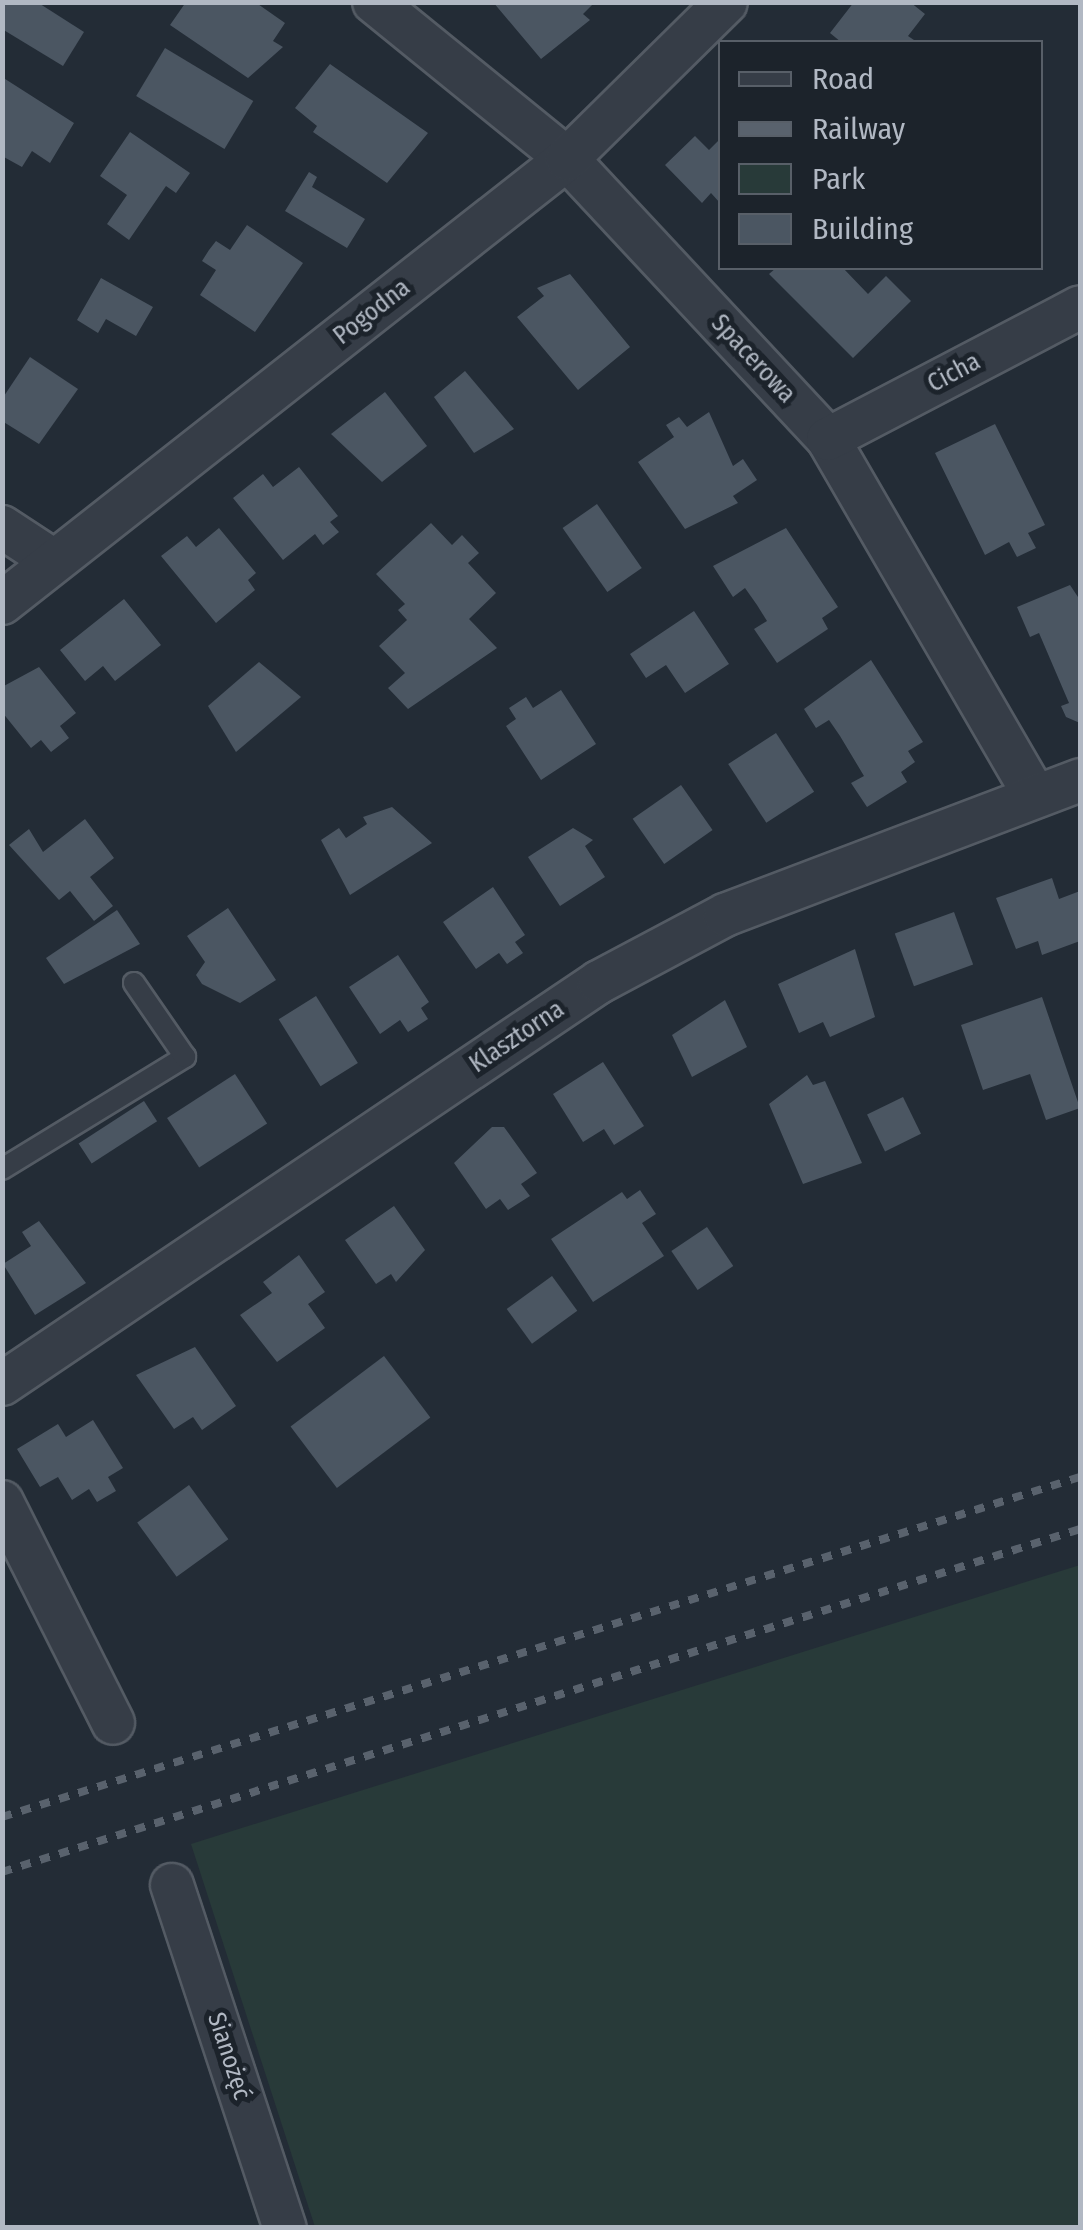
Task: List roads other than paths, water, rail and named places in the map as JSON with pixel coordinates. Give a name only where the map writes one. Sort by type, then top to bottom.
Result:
[{"type":"street","name":"Spacerowa","points":[[374,2],[567,159],[828,439],[1036,796]]},
{"type":"street","name":"Pogodna","points":[[2,602],[567,159],[726,2]]},
{"type":"street","name":"Cicha","points":[[828,439],[1080,306]]},
{"type":"street","points":[[2,527],[54,562]]},
{"type":"street","name":"Klasztorna","points":[[2,1384],[599,982],[725,915],[1080,780]]},
{"type":"street","points":[[2,1502],[113,1724]]},
{"type":"street","name":"Sianożęć","points":[[172,1885],[286,2228]]},
{"type":"lane","points":[[2,1170],[185,1058],[134,983]]},
{"type":"railway","points":[[2,1817],[1080,1477]]},
{"type":"railway","points":[[2,1872],[1080,1529]]}]
